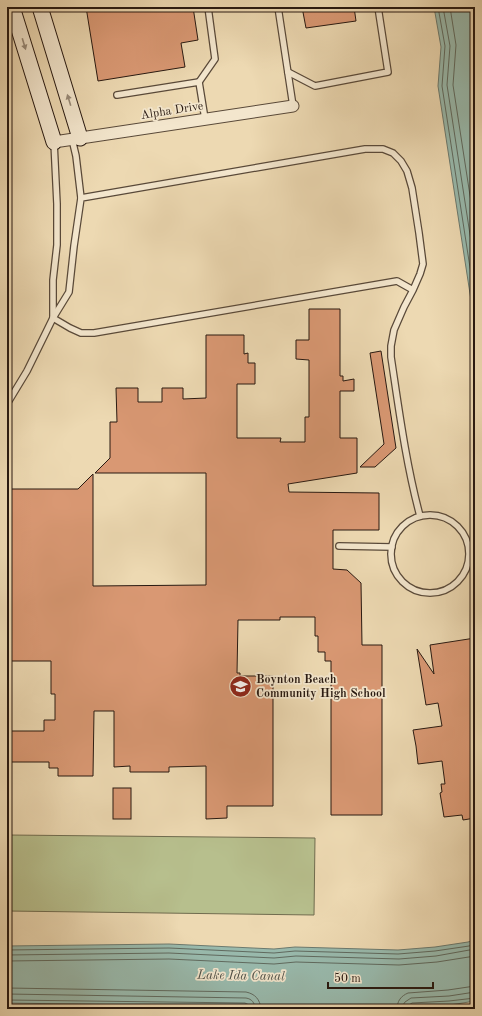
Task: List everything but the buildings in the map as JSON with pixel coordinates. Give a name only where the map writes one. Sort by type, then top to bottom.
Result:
[{"type":"street","points":[[12,7],[54,142]]},
{"type":"street","points":[[40,7],[76,138]]},
{"type":"street","name":"Alpha Drive","points":[[54,142],[293,106]]},
{"type":"lane","points":[[206,119],[199,82],[215,59],[208,7]]},
{"type":"lane","points":[[278,7],[293,106]]},
{"type":"lane","points":[[288,72],[315,86],[388,72],[378,7]]},
{"type":"lane","points":[[117,95],[199,82]]},
{"type":"lane","points":[[7,404],[27,371],[53,318],[69,292],[74,246],[82,198],[76,156],[76,138]]},
{"type":"lane","points":[[53,318],[53,280],[57,245],[54,142]]},
{"type":"lane","points":[[82,198],[365,149],[383,149],[393,153],[401,161],[407,171],[412,188],[423,264],[413,290],[394,330],[391,346],[391,357],[409,470],[420,516]]},
{"type":"lane","points":[[53,318],[81,333],[94,333],[397,281],[413,290]]},
{"type":"lane","points":[[437,515],[453,522],[462,532],[469,552],[467,565],[462,576],[456,583],[449,588],[432,593],[415,590],[401,580],[393,564],[391,556],[392,547],[394,538],[404,524],[420,516],[437,515]]},
{"type":"lane","points":[[339,546],[392,547]]},
{"type":"green space","points":[[7,823],[8,835],[315,838],[314,915],[7,911]]},
{"type":"water","points":[[434,7],[475,7],[475,326],[438,86],[441,47]]},
{"type":"water","name":"Lake Ida Canal","points":[[475,940],[475,1001],[450,1005],[409,1007],[267,1007],[7,1003],[7,946],[169,944],[274,949],[295,947],[398,950],[435,947]]},
{"type":"place","name":"Boynton Beach Community High School","points":[[241,687]]}]
